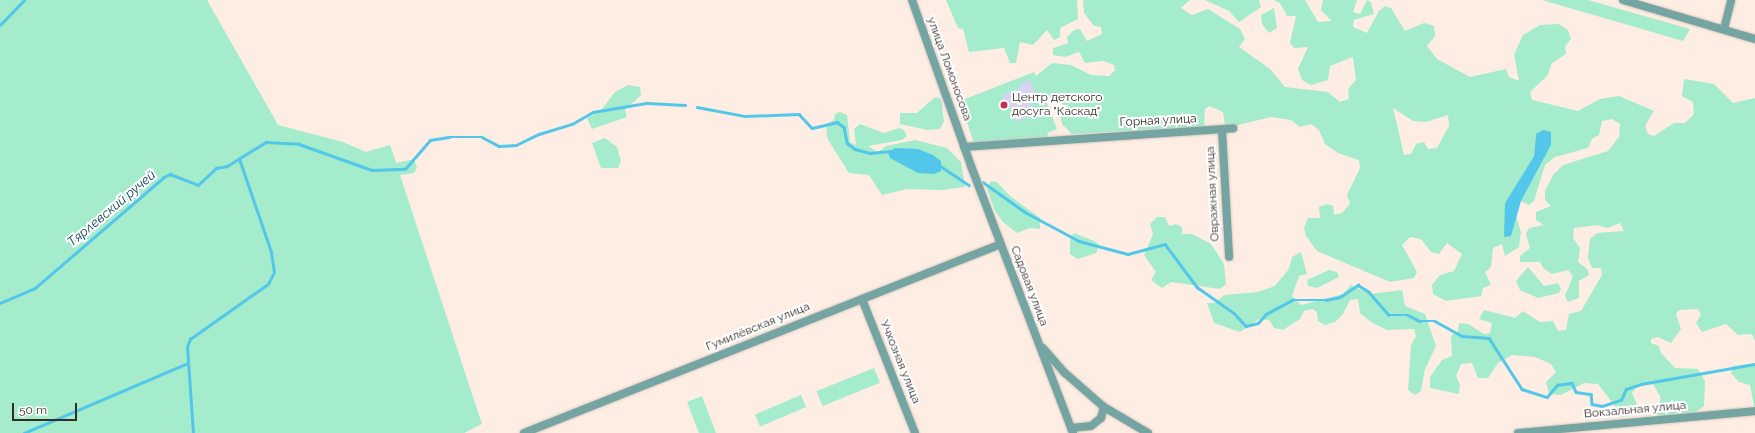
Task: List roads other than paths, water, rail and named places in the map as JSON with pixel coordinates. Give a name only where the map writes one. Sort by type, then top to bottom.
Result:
[{"type":"street","name":"улица Ломоносова","points":[[912,0],[964,147]]},
{"type":"street","points":[[1623,0],[1755,38]]},
{"type":"street","points":[[1724,30],[1731,0]]},
{"type":"street","name":"Горная улица","points":[[964,147],[1222,130],[1233,128]]},
{"type":"street","name":"Овражная улица","points":[[1222,130],[1228,258]]},
{"type":"street","name":"Садовая улица","points":[[964,147],[1072,430]]},
{"type":"street","name":"Гумилёвская улица","points":[[524,433],[1000,244]]},
{"type":"street","name":"Учхозная улица","points":[[862,299],[916,433]]},
{"type":"street","points":[[1038,341],[1065,373],[1104,407],[1148,433]]},
{"type":"street","points":[[1072,430],[1091,426],[1101,418],[1104,407]]},
{"type":"street","name":"Вокзальная улица","points":[[1518,433],[1755,411]]},
{"type":"water","points":[[1543,130],[1551,132],[1551,145],[1521,201],[1511,236],[1504,237],[1505,203],[1534,156],[1536,134]]},
{"type":"water","points":[[895,148],[918,149],[933,155],[941,161],[941,171],[934,174],[918,173],[890,158],[888,152]]},
{"type":"waterway","points":[[0,25],[24,0]]},
{"type":"waterway","name":"Тярлевский ручей","points":[[0,303],[35,288],[164,177],[170,174],[198,185],[216,168],[227,166],[266,142],[299,144],[372,170],[405,169],[430,140],[450,137],[482,137],[499,146],[516,145],[539,134],[572,124],[593,112],[647,103],[685,105]]},
{"type":"waterway","name":"Тярлевский ручей","points":[[697,107],[745,116],[799,114],[812,128],[837,122],[844,127],[847,143],[855,149],[870,153],[894,151]]},
{"type":"waterway","points":[[193,433],[187,347],[190,339],[268,284],[274,272],[271,252],[239,159]]},
{"type":"waterway","name":"Тярлевский ручей","points":[[939,165],[969,185]]},
{"type":"waterway","name":"Тярлевский ручей","points":[[983,182],[1025,212],[1079,241],[1128,254],[1165,244],[1197,287],[1234,313],[1246,326],[1258,323],[1266,314],[1292,300],[1326,300],[1340,297],[1358,285],[1369,292],[1389,315],[1408,315],[1420,321],[1435,321],[1462,336],[1489,338],[1522,389],[1547,397],[1557,385],[1572,383],[1576,392],[1591,394],[1592,404],[1602,406],[1621,400],[1626,389],[1641,384],[1755,364]]},
{"type":"waterway","points":[[24,433],[188,363]]},
{"type":"place","name":"Центр детского досуга \"Каскад\"","points":[[1004,105]]}]
